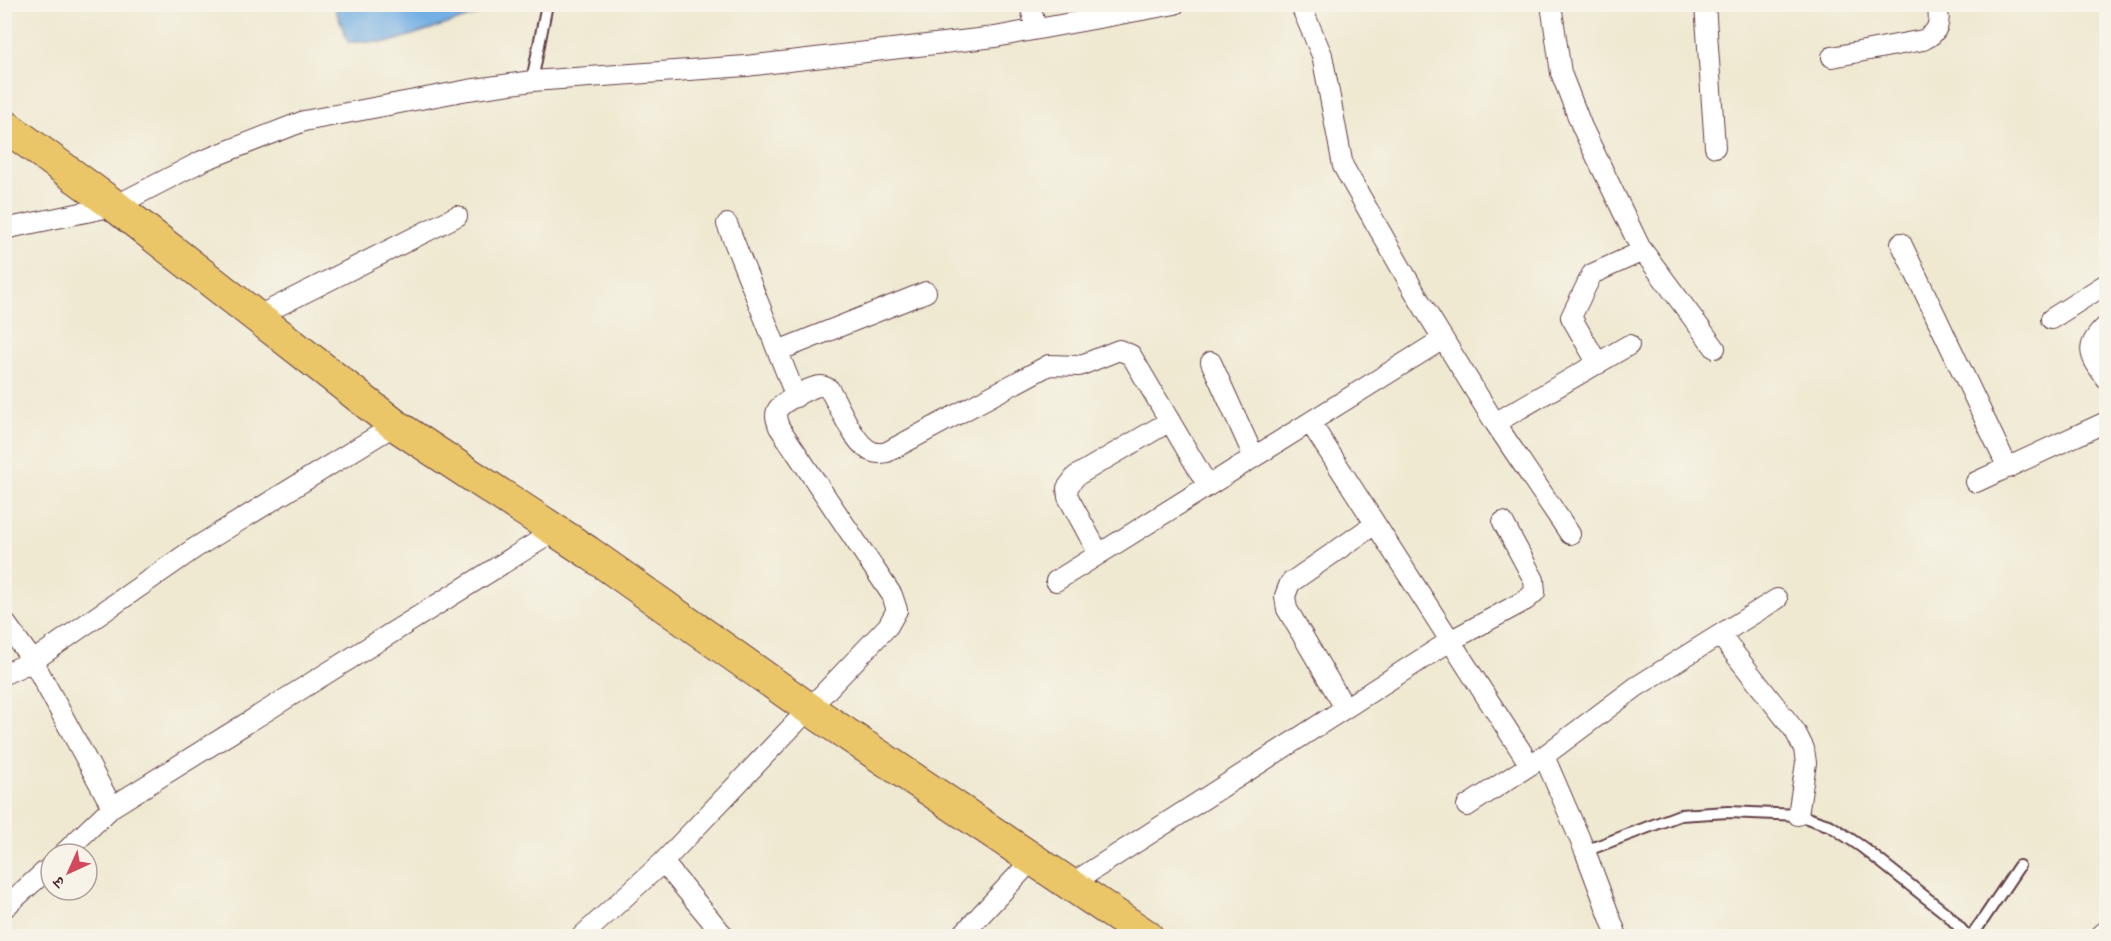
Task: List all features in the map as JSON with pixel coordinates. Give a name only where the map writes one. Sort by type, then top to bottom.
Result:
[{"type":"main road","points":[[4,125],[115,206],[395,425],[588,552],[808,708],[1147,936]]},
{"type":"street","points":[[1030,4],[1036,29]]},
{"type":"street","points":[[4,228],[115,206],[202,161],[304,121],[468,90],[532,81],[746,66],[995,37],[1176,4]]},
{"type":"street","points":[[1300,4],[1322,55],[1343,166],[1443,339],[1495,423],[1570,534]]},
{"type":"street","points":[[1551,4],[1561,73],[1602,170],[1643,251],[1715,348]]},
{"type":"street","points":[[1705,4],[1715,147]]},
{"type":"street","points":[[1832,57],[1923,40],[1932,36],[1938,28],[1937,4]]},
{"type":"street","points":[[256,317],[457,216]]},
{"type":"street","points":[[727,224],[796,397]]},
{"type":"street","points":[[1901,243],[2008,468]]},
{"type":"street","points":[[1598,364],[1570,316],[1592,274],[1643,251]]},
{"type":"street","points":[[2051,319],[2106,284]]},
{"type":"street","points":[[778,351],[926,292]]},
{"type":"street","points":[[2106,326],[2094,337],[2091,351],[2093,359],[2106,379]]},
{"type":"street","points":[[1056,581],[1443,339]]},
{"type":"street","points":[[1495,423],[1629,345]]},
{"type":"street","points":[[582,936],[663,862],[888,626],[897,610],[892,595],[780,427],[776,417],[777,410],[814,387],[823,386],[829,389],[858,441],[866,449],[876,454],[887,452],[1049,364],[1079,366],[1119,350],[1131,355],[1208,486]]},
{"type":"street","points":[[1210,362],[1254,457]]},
{"type":"street","points":[[1099,554],[1068,497],[1066,488],[1076,476],[1170,421]]},
{"type":"street","points":[[1310,422],[1450,641],[1537,761],[1585,851],[1617,936]]},
{"type":"street","points":[[1976,482],[2106,422]]},
{"type":"street","points":[[4,674],[33,661],[195,548],[395,425]]},
{"type":"street","points":[[1071,884],[1450,641],[1526,600],[1535,592],[1534,580],[1503,522]]},
{"type":"street","points":[[1345,708],[1287,609],[1285,596],[1290,583],[1375,524]]},
{"type":"street","points":[[76,842],[112,807],[555,531]]},
{"type":"street","points":[[1467,806],[1537,761],[1636,687],[1777,599]]},
{"type":"street","points":[[4,621],[33,661],[112,807]]},
{"type":"street","points":[[1720,635],[1795,731],[1804,749],[1806,763],[1798,815]]},
{"type":"street","points":[[961,936],[1033,859]]},
{"type":"street","points":[[663,862],[724,936]]},
{"type":"street","points":[[4,908],[39,877]]},
{"type":"street","points":[[2100,936],[2106,931]]},
{"type":"lane","points":[[532,81],[547,4]]},
{"type":"lane","points":[[1585,851],[1680,815],[1728,812],[1798,815],[1832,826],[1862,847],[1948,915],[1970,936],[2019,866]]},
{"type":"water","points":[[334,4],[508,5],[390,42],[348,42]]}]
